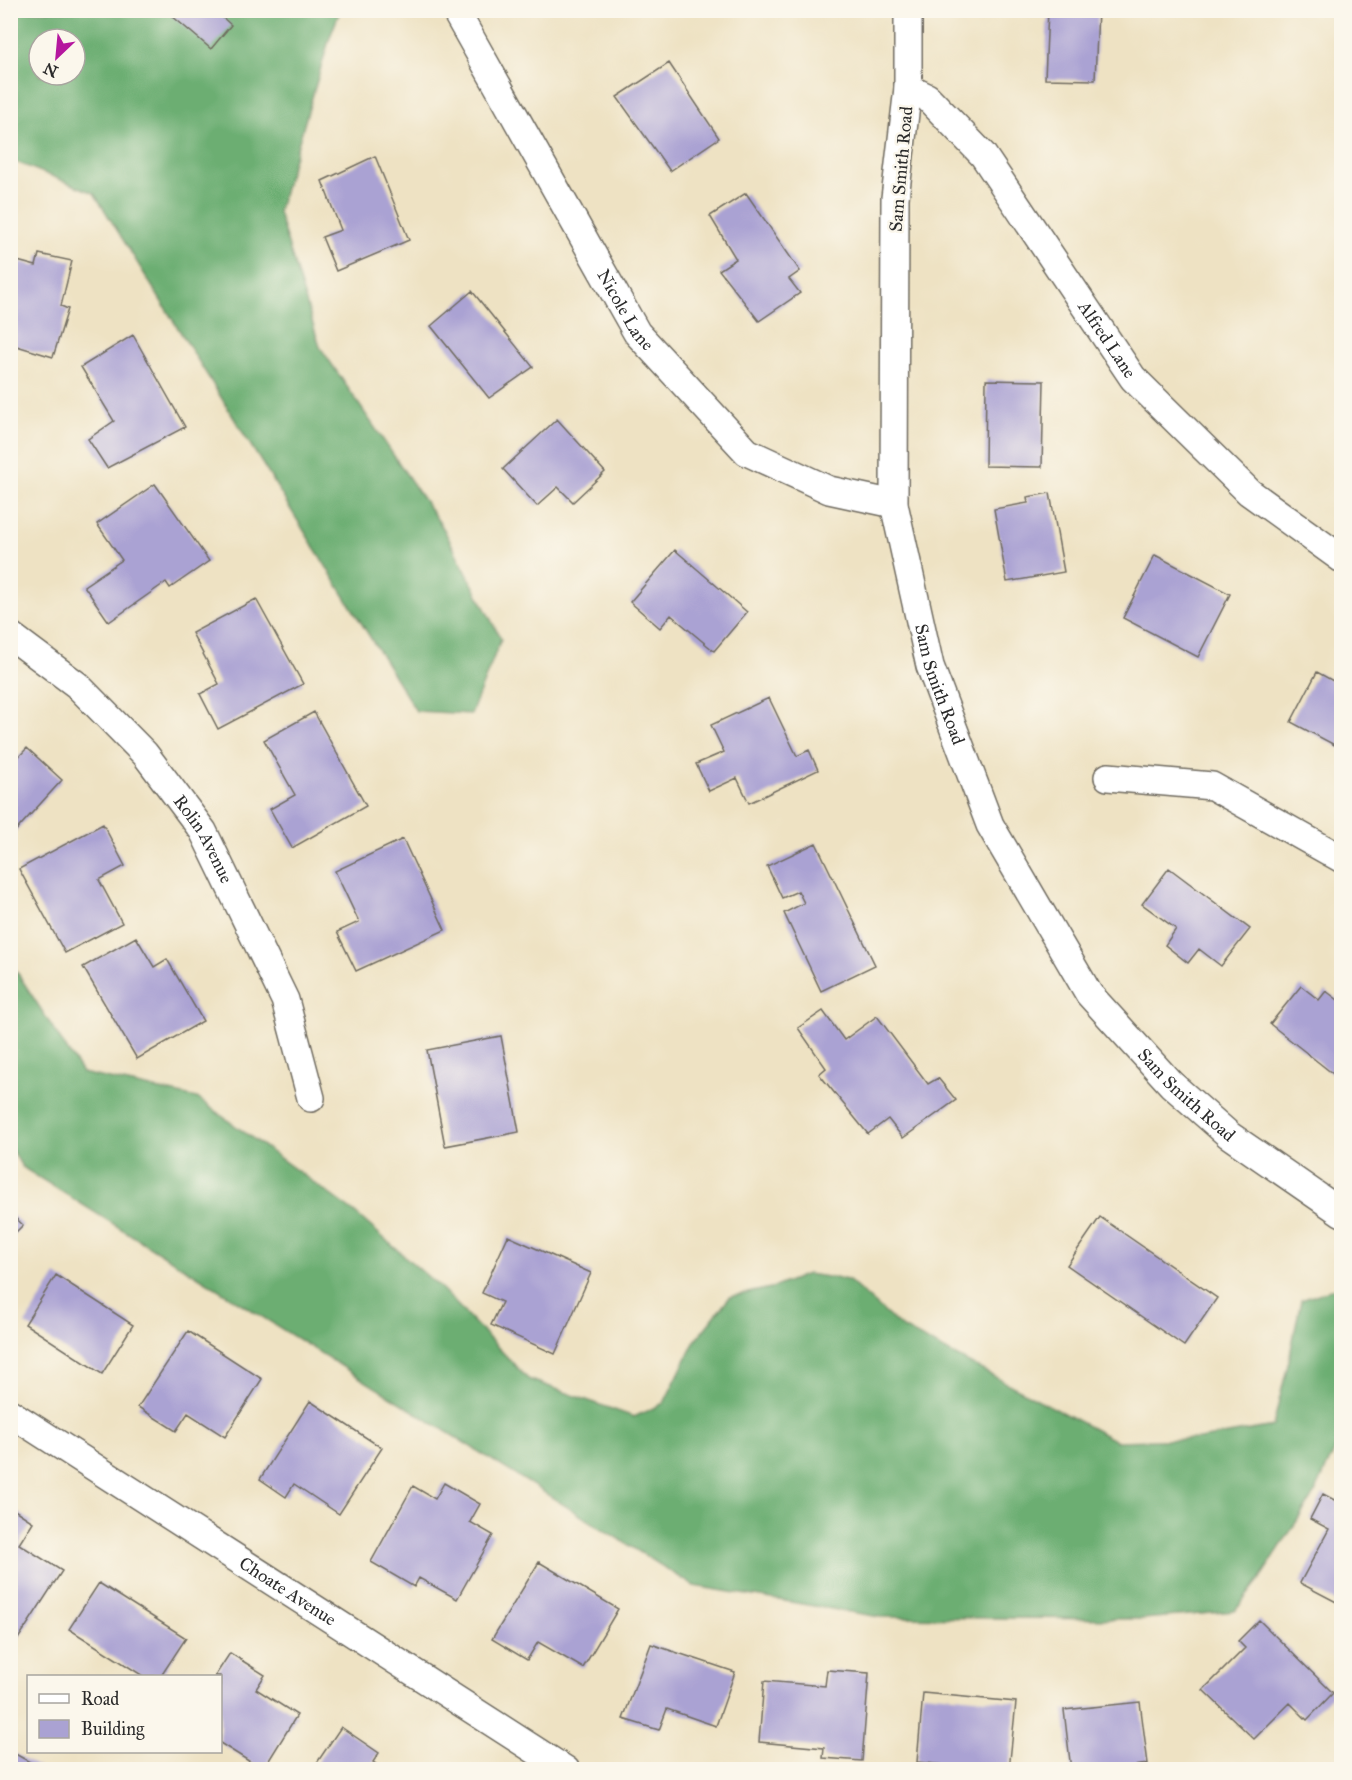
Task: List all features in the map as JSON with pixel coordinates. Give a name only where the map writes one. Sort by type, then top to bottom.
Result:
[{"type":"street","name":"Nicole Lane","points":[[455,10],[637,333],[747,452],[829,490],[894,504]]},
{"type":"street","name":"Sam Smith Road","points":[[908,10],[908,88],[895,198],[894,504],[930,666],[990,825],[1089,994],[1171,1084],[1229,1135],[1341,1213]]},
{"type":"street","name":"Alfred Lane","points":[[908,88],[927,97],[983,155],[1133,378],[1249,492],[1341,559]]},
{"type":"street","name":"Rolin Avenue","points":[[10,635],[77,685],[145,754],[202,831],[285,999],[311,1098]]},
{"type":"street","points":[[1108,777],[1212,786],[1341,859]]},
{"type":"street","name":"Choate Avenue","points":[[10,1413],[566,1770]]},
{"type":"green space","points":[[10,11],[340,11],[330,37],[278,212],[320,347],[443,528],[501,639],[471,714],[416,711],[94,193],[11,160]]},
{"type":"green space","points":[[11,963],[82,1073],[197,1098],[354,1212],[442,1289],[528,1379],[634,1417],[664,1403],[695,1341],[730,1297],[775,1287],[807,1274],[848,1280],[901,1327],[1116,1441],[1200,1439],[1273,1426],[1301,1300],[1341,1286],[1341,1436],[1315,1493],[1259,1580],[1235,1611],[1143,1619],[880,1617],[694,1586],[22,1167],[11,1148]]},
{"type":"building","points":[[165,10],[222,10],[219,14],[231,25],[211,49]]},
{"type":"building","points":[[1048,10],[1098,10],[1095,80],[1045,79]]},
{"type":"building","points":[[669,63],[719,138],[670,171],[617,97]]},
{"type":"building","points":[[375,156],[409,240],[336,271],[322,237],[341,230],[322,181]]},
{"type":"building","points":[[746,193],[800,271],[789,279],[800,293],[759,321],[719,270],[736,259],[710,216]]},
{"type":"building","points":[[39,254],[72,261],[61,306],[68,309],[53,357],[10,344],[10,259],[36,266]]},
{"type":"building","points":[[472,291],[533,367],[489,398],[431,326]]},
{"type":"building","points":[[133,335],[185,427],[107,468],[88,439],[114,421],[81,367]]},
{"type":"building","points":[[986,380],[1044,381],[1042,467],[985,466]]},
{"type":"building","points":[[557,419],[605,472],[573,502],[558,487],[537,506],[503,469]]},
{"type":"building","points":[[155,484],[209,561],[170,588],[166,582],[109,622],[84,586],[122,560],[97,524]]},
{"type":"building","points":[[1050,493],[1064,572],[1007,582],[994,509],[1028,503],[1027,497]]},
{"type":"building","points":[[675,550],[747,612],[714,651],[671,615],[660,628],[630,602]]},
{"type":"building","points":[[1155,555],[1230,594],[1198,657],[1123,618]]},
{"type":"building","points":[[256,599],[303,684],[218,729],[200,694],[219,684],[192,633]]},
{"type":"building","points":[[1342,664],[1342,749],[1291,722],[1317,672],[1333,681]]},
{"type":"building","points":[[769,698],[797,756],[809,750],[818,770],[749,803],[737,778],[709,791],[696,764],[724,752],[711,725]]},
{"type":"building","points":[[314,712],[366,806],[292,848],[270,809],[295,795],[264,740]]},
{"type":"building","points":[[27,748],[62,780],[10,837],[10,766]]},
{"type":"building","points":[[103,824],[125,866],[99,880],[122,923],[65,953],[19,869]]},
{"type":"building","points":[[403,839],[445,930],[356,971],[337,932],[359,922],[335,871]]},
{"type":"building","points":[[816,843],[875,965],[821,991],[784,913],[804,903],[798,891],[782,898],[767,866]]},
{"type":"building","points":[[1169,868],[1250,929],[1221,966],[1199,949],[1188,963],[1165,945],[1176,929],[1142,904]]},
{"type":"building","points":[[136,937],[154,967],[167,959],[203,1021],[137,1059],[83,967]]},
{"type":"building","points":[[1301,986],[1319,1000],[1326,991],[1342,1003],[1342,1081],[1270,1024]]},
{"type":"building","points":[[823,1011],[844,1040],[877,1016],[928,1084],[938,1078],[956,1100],[903,1138],[888,1119],[868,1134],[819,1074],[826,1068],[798,1028]]},
{"type":"building","points":[[501,1036],[519,1132],[445,1146],[427,1050]]},
{"type":"building","points":[[10,1213],[23,1225],[10,1238]]},
{"type":"building","points":[[1100,1217],[1217,1298],[1184,1346],[1067,1265]]},
{"type":"building","points":[[508,1236],[591,1273],[555,1354],[491,1325],[502,1302],[482,1293]]},
{"type":"building","points":[[56,1275],[133,1325],[102,1374],[25,1324]]},
{"type":"building","points":[[188,1331],[262,1379],[225,1437],[188,1413],[176,1431],[138,1407]]},
{"type":"building","points":[[310,1401],[382,1448],[339,1514],[294,1484],[286,1497],[260,1479]]},
{"type":"building","points":[[444,1483],[480,1504],[470,1522],[493,1535],[457,1599],[419,1578],[414,1587],[371,1562],[413,1486],[435,1499]]},
{"type":"building","points":[[1323,1494],[1342,1504],[1342,1605],[1300,1583],[1329,1529],[1310,1519]]},
{"type":"building","points":[[10,1507],[33,1522],[19,1544],[62,1571],[18,1639],[10,1635]]},
{"type":"building","points":[[539,1562],[618,1609],[583,1668],[538,1642],[527,1660],[492,1639]]},
{"type":"building","points":[[99,1583],[186,1638],[162,1675],[141,1675],[69,1629]]},
{"type":"building","points":[[1259,1620],[1333,1693],[1307,1720],[1290,1703],[1254,1739],[1203,1690],[1245,1648],[1238,1641]]},
{"type":"building","points":[[651,1644],[735,1672],[716,1726],[667,1709],[659,1730],[623,1719]]},
{"type":"building","points":[[230,1653],[265,1675],[256,1689],[297,1715],[263,1770],[222,1744],[222,1675],[216,1675]]},
{"type":"building","points":[[827,1670],[869,1673],[862,1761],[823,1758],[824,1748],[759,1742],[764,1681],[825,1686]]},
{"type":"building","points":[[923,1693],[1016,1702],[1009,1770],[917,1762]]},
{"type":"building","points":[[1140,1702],[1148,1764],[1103,1770],[1071,1770],[1064,1710]]},
{"type":"building","points":[[341,1727],[379,1753],[373,1762],[385,1770],[312,1770]]},
{"type":"building","points":[[10,1751],[44,1770],[10,1770]]}]
